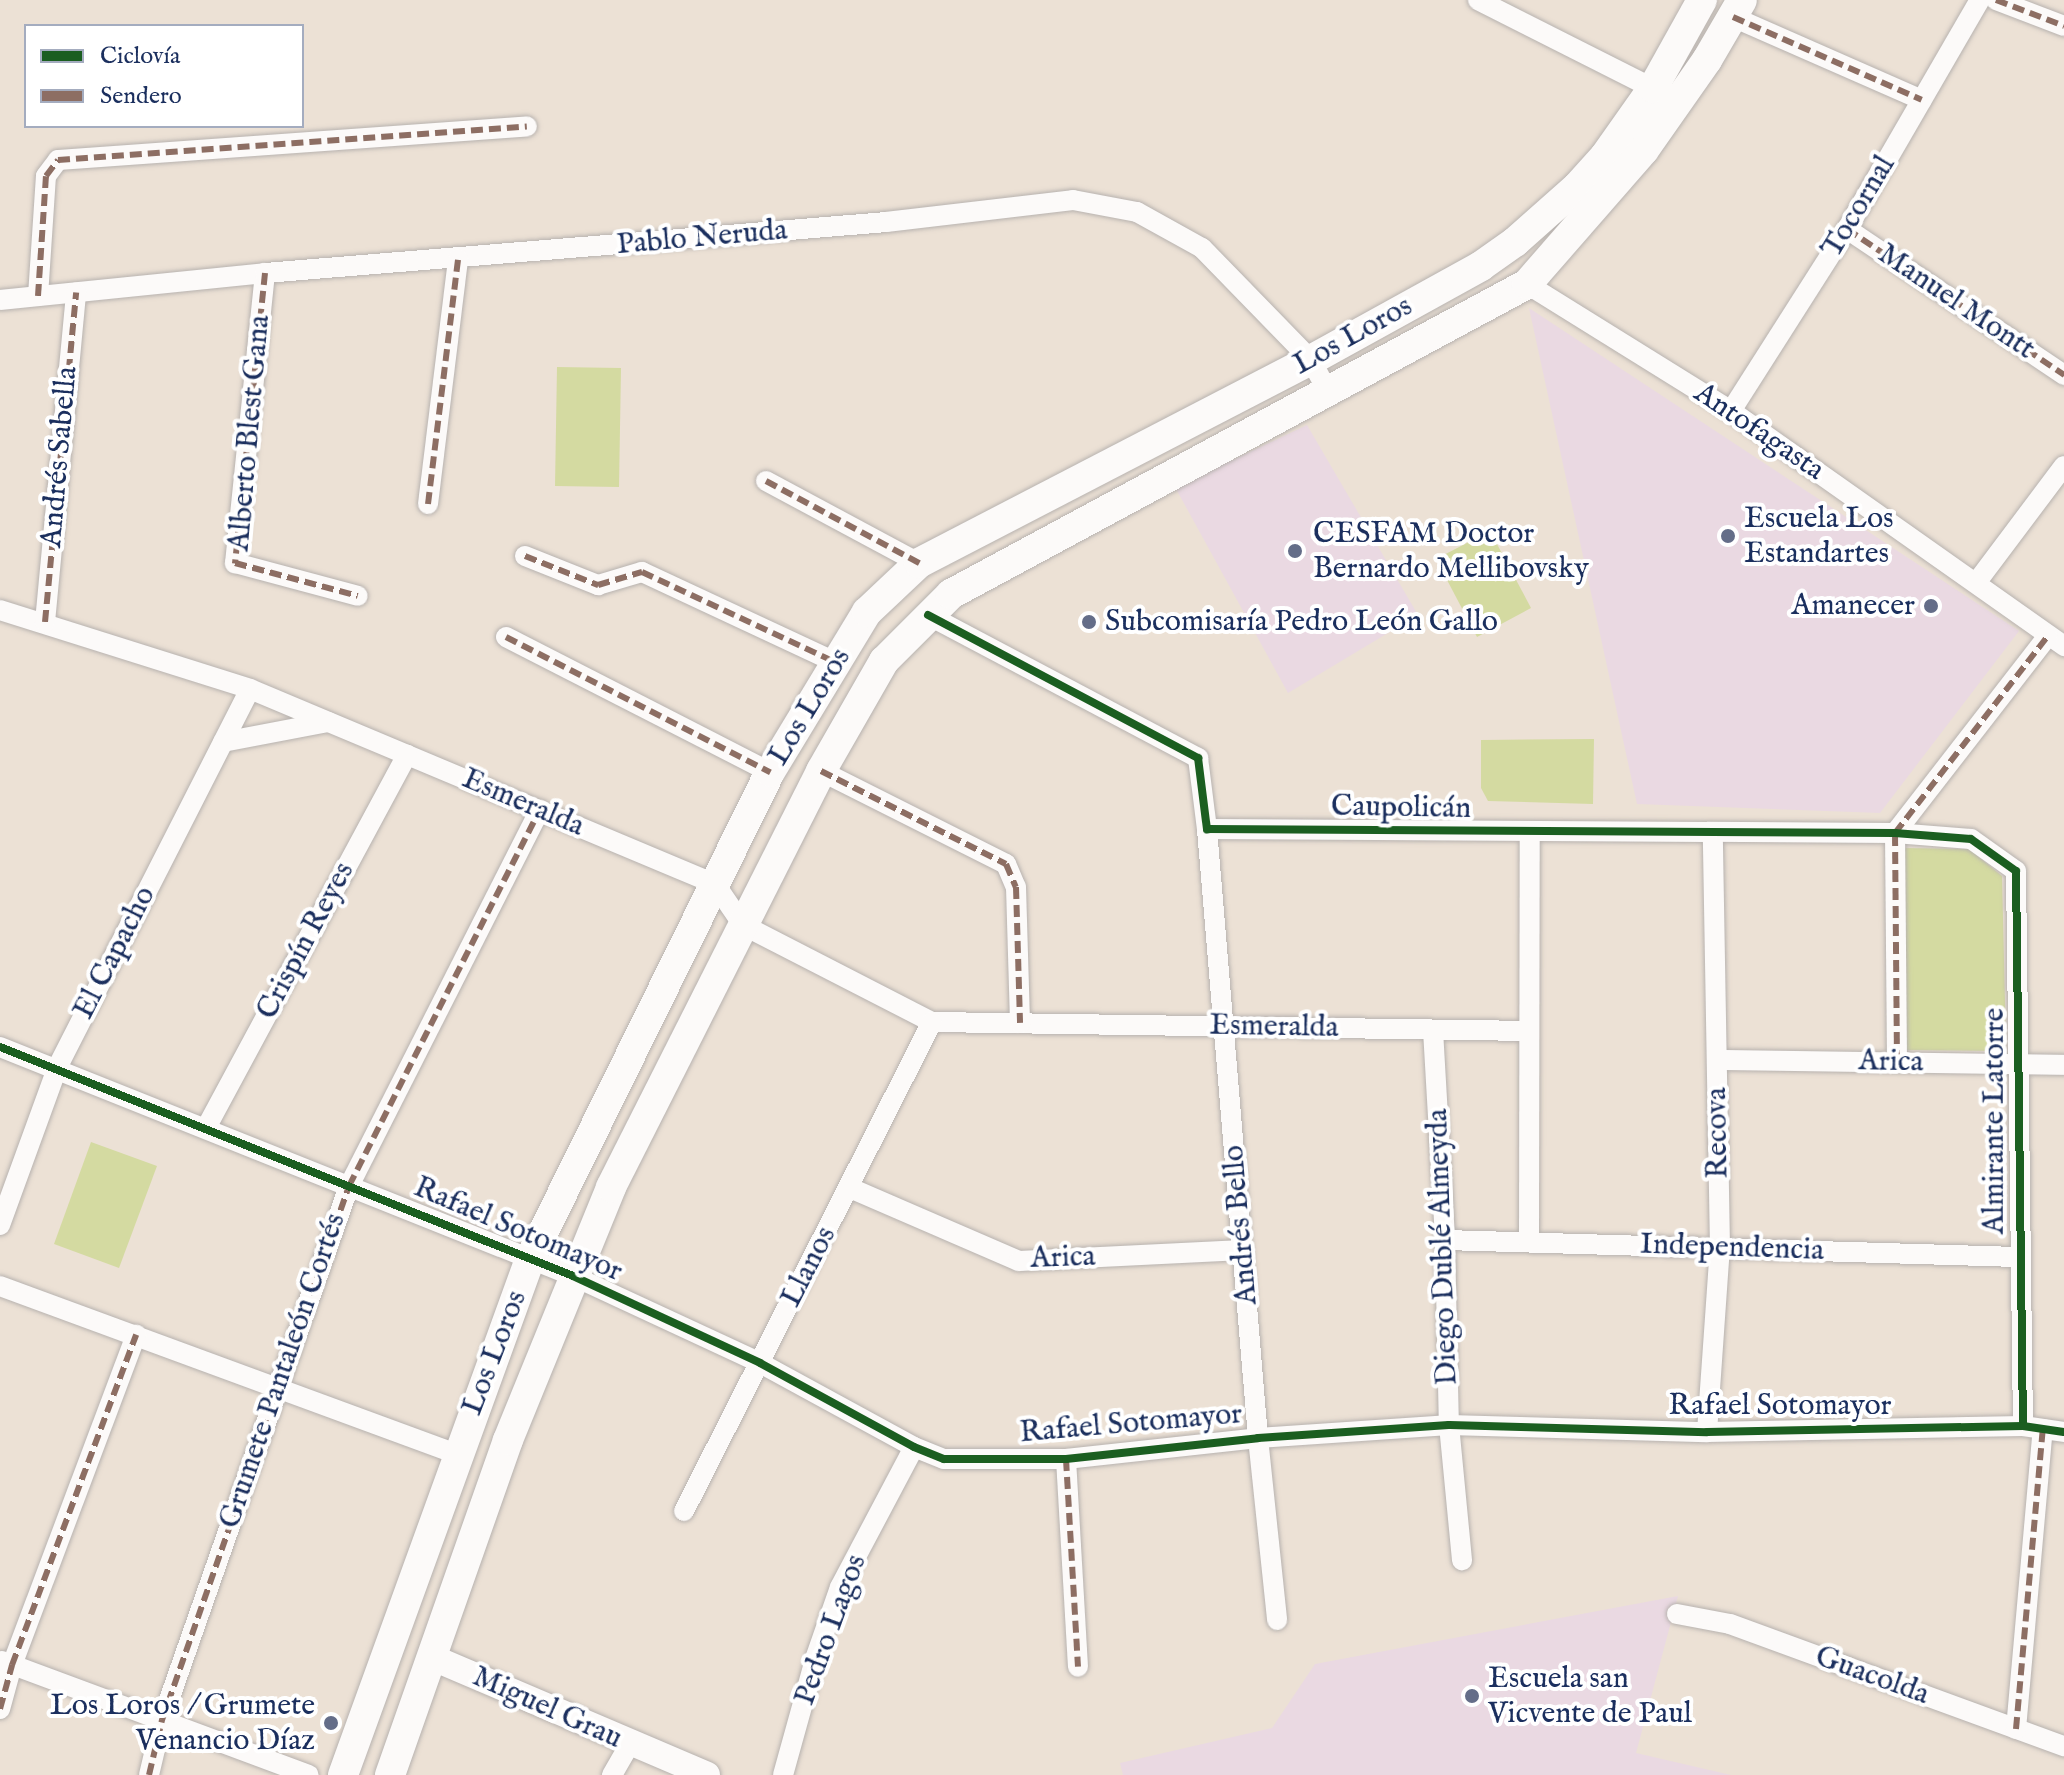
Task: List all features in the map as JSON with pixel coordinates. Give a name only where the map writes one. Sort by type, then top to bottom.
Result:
[{"type":"main road","name":"Los Loros","points":[[343,1775],[530,1259],[770,772],[867,612],[919,563],[1311,360],[1481,266],[1515,242],[1595,166],[1653,88],[1702,0]]},
{"type":"main road","name":"Los Loros","points":[[390,1775],[508,1440],[611,1187],[821,771],[884,661],[951,594],[1527,284],[1607,196],[1679,102],[1738,9]]},
{"type":"street","points":[[1478,0],[1501,5],[1679,102]]},
{"type":"street","name":"Tocornal","points":[[1731,411],[1847,229],[1980,0]]},
{"type":"street","points":[[1996,0],[2064,26]]},
{"type":"street","name":"Los Loros","points":[[1738,9],[1922,100]]},
{"type":"street","points":[[38,296],[46,176],[58,160],[527,126]]},
{"type":"street","name":"Pablo Neruda","points":[[0,300],[265,273],[886,222],[1073,200],[1137,212],[1202,248],[1311,360],[1328,392]]},
{"type":"street","name":"Manuel Montt","points":[[1847,229],[2064,375]]},
{"type":"street","points":[[428,504],[458,259]]},
{"type":"street","name":"Alberto Blest Gana","points":[[265,273],[235,563],[358,596]]},
{"type":"street","name":"Antofagasta","points":[[1527,284],[1731,411],[2056,641]]},
{"type":"street","name":"Andrés Sabella","points":[[45,622],[76,292]]},
{"type":"street","points":[[1976,583],[2064,466]]},
{"type":"street","points":[[766,481],[919,563]]},
{"type":"street","points":[[525,556],[598,585],[642,572],[837,663]]},
{"type":"street","name":"Esmeralda","points":[[0,610],[250,689],[715,884],[743,925],[932,1022],[1529,1031]]},
{"type":"street","points":[[928,615],[1198,758],[1207,829]]},
{"type":"street","points":[[506,637],[770,772]]},
{"type":"street","points":[[1897,1062],[1895,833],[2056,641]]},
{"type":"street","name":"El Capacho","points":[[0,1225],[57,1068],[250,689]]},
{"type":"street","points":[[223,742],[328,722]]},
{"type":"street","name":"Crispín Reyes","points":[[206,1128],[407,755]]},
{"type":"street","points":[[821,771],[1006,864],[1016,887],[1020,1023]]},
{"type":"street","name":"Grumete Pantaleón Cortés","points":[[149,1775],[162,1720],[349,1186],[540,810]]},
{"type":"street","name":"Caupolicán","points":[[1207,829],[1530,834],[1895,833],[1971,839]]},
{"type":"street","name":"Andrés Bello","points":[[1207,829],[1258,1438],[1277,1620]]},
{"type":"street","points":[[1529,1240],[1530,834]]},
{"type":"street","name":"Recova","points":[[1707,1432],[1720,1248],[1713,834]]},
{"type":"street","name":"Almirante Latorre","points":[[1971,839],[2016,871],[2019,1257],[2043,1429],[2016,1729]]},
{"type":"street","name":"Llanos","points":[[684,1511],[932,1022]]},
{"type":"street","name":"Diego Dublé Almeyda","points":[[1433,1030],[1445,1240],[1449,1425],[1462,1560]]},
{"type":"street","name":"Rafael Sotomayor","points":[[0,1047],[573,1276],[760,1363],[914,1447],[944,1459],[1066,1459],[1258,1438],[1449,1425],[1707,1432],[2043,1429]]},
{"type":"street","name":"Arica","points":[[1717,1060],[2064,1065]]},
{"type":"street","name":"Arica","points":[[850,1188],[1019,1261],[1243,1250]]},
{"type":"street","name":"Independencia","points":[[1445,1240],[1529,1240],[2019,1257]]},
{"type":"street","points":[[0,1286],[457,1454]]},
{"type":"street","points":[[0,1709],[6,1663],[136,1335]]},
{"type":"street","name":"Pedro Lagos","points":[[783,1775],[816,1656],[840,1587],[914,1447]]},
{"type":"street","points":[[1066,1459],[1078,1667]]},
{"type":"street","name":"Guacolda","points":[[1677,1614],[1730,1624],[2064,1746]]},
{"type":"street","name":"Miguel Grau","points":[[431,1657],[707,1775]]},
{"type":"street","points":[[6,1663],[309,1775]]},
{"type":"street","points":[[612,1775],[630,1744]]},
{"type":"shaded area","name":"Escuela Los Estandartes","points":[[1529,308],[2019,631],[1880,813],[1637,804]]},
{"type":"shaded area","name":"CESFAM Doctor Bernardo Mellibovsky","points":[[1307,425],[1418,615],[1288,693],[1175,487]]},
{"type":"shaded area","name":"Escuela san Vicvente de Paul","points":[[1678,1596],[1636,1753],[1731,1775],[1123,1775],[1120,1763],[1272,1728],[1315,1664]]},
{"type":"green space","points":[[557,367],[621,368],[619,487],[555,486]]},
{"type":"green space","points":[[1490,531],[1531,608],[1477,637],[1436,559]]},
{"type":"green space","points":[[1594,739],[1593,804],[1488,801],[1481,788],[1481,740]]},
{"type":"green space","points":[[1903,848],[1969,849],[2002,876],[2006,1043],[2000,1051],[1903,1050]]},
{"type":"green space","points":[[91,1142],[157,1166],[119,1268],[54,1244]]},
{"type":"marked path","points":[[1996,0],[2064,26]]},
{"type":"marked path","points":[[1733,17],[1922,100]]},
{"type":"marked path","points":[[38,296],[46,176],[58,160],[527,126]]},
{"type":"marked path","points":[[1847,229],[2064,375]]},
{"type":"marked path","points":[[428,504],[458,259]]},
{"type":"marked path","points":[[265,273],[235,563],[358,596]]},
{"type":"marked path","points":[[45,622],[76,292]]},
{"type":"marked path","points":[[766,481],[919,563]]},
{"type":"marked path","points":[[525,556],[598,585],[642,572],[837,663]]},
{"type":"marked path","points":[[1897,1062],[1895,833],[2048,636]]},
{"type":"marked path","points":[[506,637],[770,772]]},
{"type":"marked path","points":[[821,771],[1006,864],[1016,887],[1020,1023]]},
{"type":"marked path","points":[[149,1775],[162,1720],[349,1186],[540,810]]},
{"type":"marked path","points":[[0,1709],[12,1665],[136,1335]]},
{"type":"marked path","points":[[2016,1729],[2043,1429]]},
{"type":"marked path","points":[[1066,1459],[1078,1667]]},
{"type":"cycle path","points":[[928,615],[1198,758],[1207,829],[1895,833],[1971,839],[2016,871],[2023,1426]]},
{"type":"cycle path","points":[[0,1047],[573,1276],[760,1363],[914,1447],[944,1459],[1066,1459],[1258,1438],[1449,1425],[1707,1432],[2023,1426],[2064,1432]]},
{"type":"place","name":"Escuela Los Estandartes","points":[[1728,536]]},
{"type":"place","name":"CESFAM Doctor Bernardo Mellibovsky","points":[[1295,551]]},
{"type":"place","name":"Amanecer","points":[[1931,606]]},
{"type":"place","name":"Subcomisaría Pedro León Gallo","points":[[1089,622]]},
{"type":"place","name":"Escuela san Vicvente de Paul","points":[[1472,1696]]},
{"type":"place","name":"Los Loros / Grumete Venancio Díaz","points":[[331,1723]]}]
